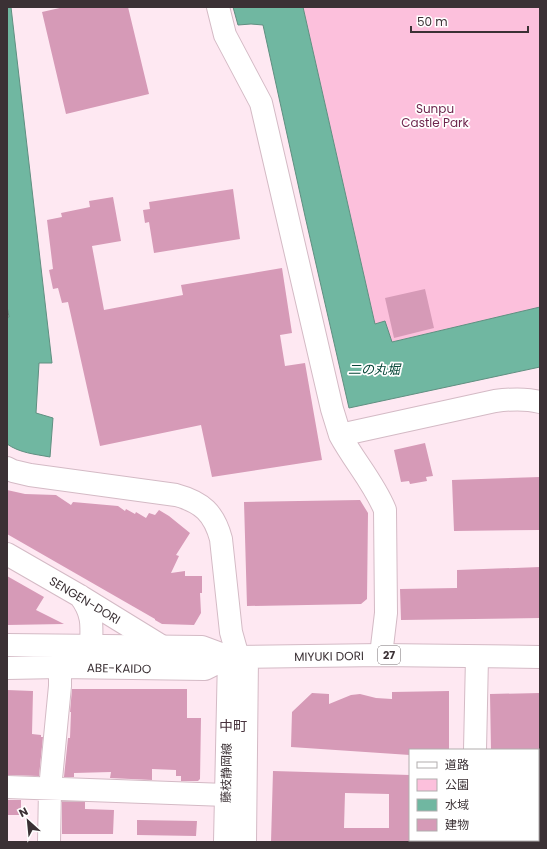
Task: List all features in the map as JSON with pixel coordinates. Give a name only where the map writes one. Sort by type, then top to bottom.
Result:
[{"type":"street","points":[[218,7],[225,35],[261,103],[332,409],[340,435],[379,495],[385,510],[386,613],[381,655]]},
{"type":"street","points":[[340,435],[495,401],[514,399],[540,402]]},
{"type":"street","points":[[7,468],[30,475],[176,495],[190,499],[202,506],[218,525],[221,539],[231,632],[238,657]]},
{"type":"street","name":"SENGEN-DORI","points":[[7,554],[80,596],[163,647]]},
{"type":"street","points":[[80,596],[87,605],[91,614],[91,646]]},
{"type":"street","name":"ABE-KAIDO","points":[[7,645],[202,647],[238,657]]},
{"type":"street","name":"MIYUKI DORI","points":[[238,657],[381,655],[477,657],[540,656]]},
{"type":"street","name":"ABE-KAIDO","points":[[7,668],[60,667],[205,669],[238,657]]},
{"type":"street","name":"藤枝静岡線","points":[[225,842],[226,795],[238,657]]},
{"type":"street","name":"藤枝静岡線","points":[[238,657],[245,842]]},
{"type":"street","points":[[475,749],[477,657]]},
{"type":"street","points":[[49,842],[50,789],[60,686],[60,667]]},
{"type":"street","points":[[7,788],[226,795]]},
{"type":"green space","name":"Sunpu Castle Park","points":[[303,7],[540,7],[540,307],[391,342],[385,322],[375,324]]},
{"type":"water","points":[[7,7],[11,7],[52,363],[39,363],[36,413],[53,418],[50,457],[22,451],[7,444],[7,317],[9,317],[7,306]]},
{"type":"water","name":"二の丸堀","points":[[233,7],[303,7],[375,324],[385,321],[392,342],[540,307],[540,367],[349,408],[263,25],[238,25]]},
{"type":"building","points":[[64,7],[128,7],[149,94],[66,114],[42,12]]},
{"type":"building","points":[[233,189],[240,239],[154,253],[149,222],[145,223],[143,210],[150,209],[149,202]]},
{"type":"building","points":[[113,197],[121,241],[92,246],[104,310],[183,295],[181,285],[282,268],[292,333],[280,335],[285,366],[305,363],[322,460],[212,477],[201,425],[100,446],[68,302],[62,303],[58,288],[53,289],[49,270],[53,269],[47,220],[62,217],[61,213],[90,207],[89,201]]},
{"type":"building","points":[[425,289],[434,328],[394,338],[385,298]]},
{"type":"building","points":[[425,443],[433,476],[426,477],[427,481],[410,484],[409,481],[401,482],[394,450]]},
{"type":"building","points":[[540,477],[540,530],[454,531],[452,480]]},
{"type":"building","points":[[7,490],[25,494],[56,495],[71,505],[73,502],[118,506],[125,511],[126,509],[135,514],[136,512],[146,518],[149,513],[155,515],[159,510],[169,516],[190,533],[176,555],[179,556],[171,573],[185,571],[185,576],[202,576],[202,593],[200,593],[201,613],[194,625],[162,624],[7,534]]},
{"type":"building","points":[[360,500],[368,513],[367,599],[361,604],[247,606],[244,502]]},
{"type":"building","points":[[540,567],[540,618],[401,620],[400,589],[457,588],[457,570]]},
{"type":"building","points":[[7,576],[44,597],[36,610],[64,624],[7,625]]},
{"type":"building","points":[[72,689],[187,689],[187,718],[201,718],[200,779],[198,781],[181,781],[181,776],[176,776],[176,770],[152,769],[152,780],[110,778],[111,772],[74,773],[74,777],[64,777],[68,738],[70,738]]},
{"type":"building","points":[[7,690],[33,691],[32,734],[41,735],[41,737],[43,737],[39,776],[7,775]]},
{"type":"building","points":[[449,691],[449,749],[409,749],[409,755],[291,747],[292,712],[312,693],[329,694],[329,704],[351,695],[360,694],[376,698],[392,699],[392,692]]},
{"type":"building","points":[[540,693],[540,750],[491,749],[490,694]]},
{"type":"building","points":[[273,771],[409,775],[410,842],[271,842]],"holes":[[[345,793],[389,794],[389,828],[344,828]]]},
{"type":"building","points":[[7,800],[21,800],[21,815],[7,815]]},
{"type":"building","points":[[62,802],[85,802],[85,809],[114,810],[113,834],[62,834]]},
{"type":"building","points":[[137,820],[197,821],[196,836],[137,835]]},
{"type":"district","name":"中町","points":[[233,726]]}]
